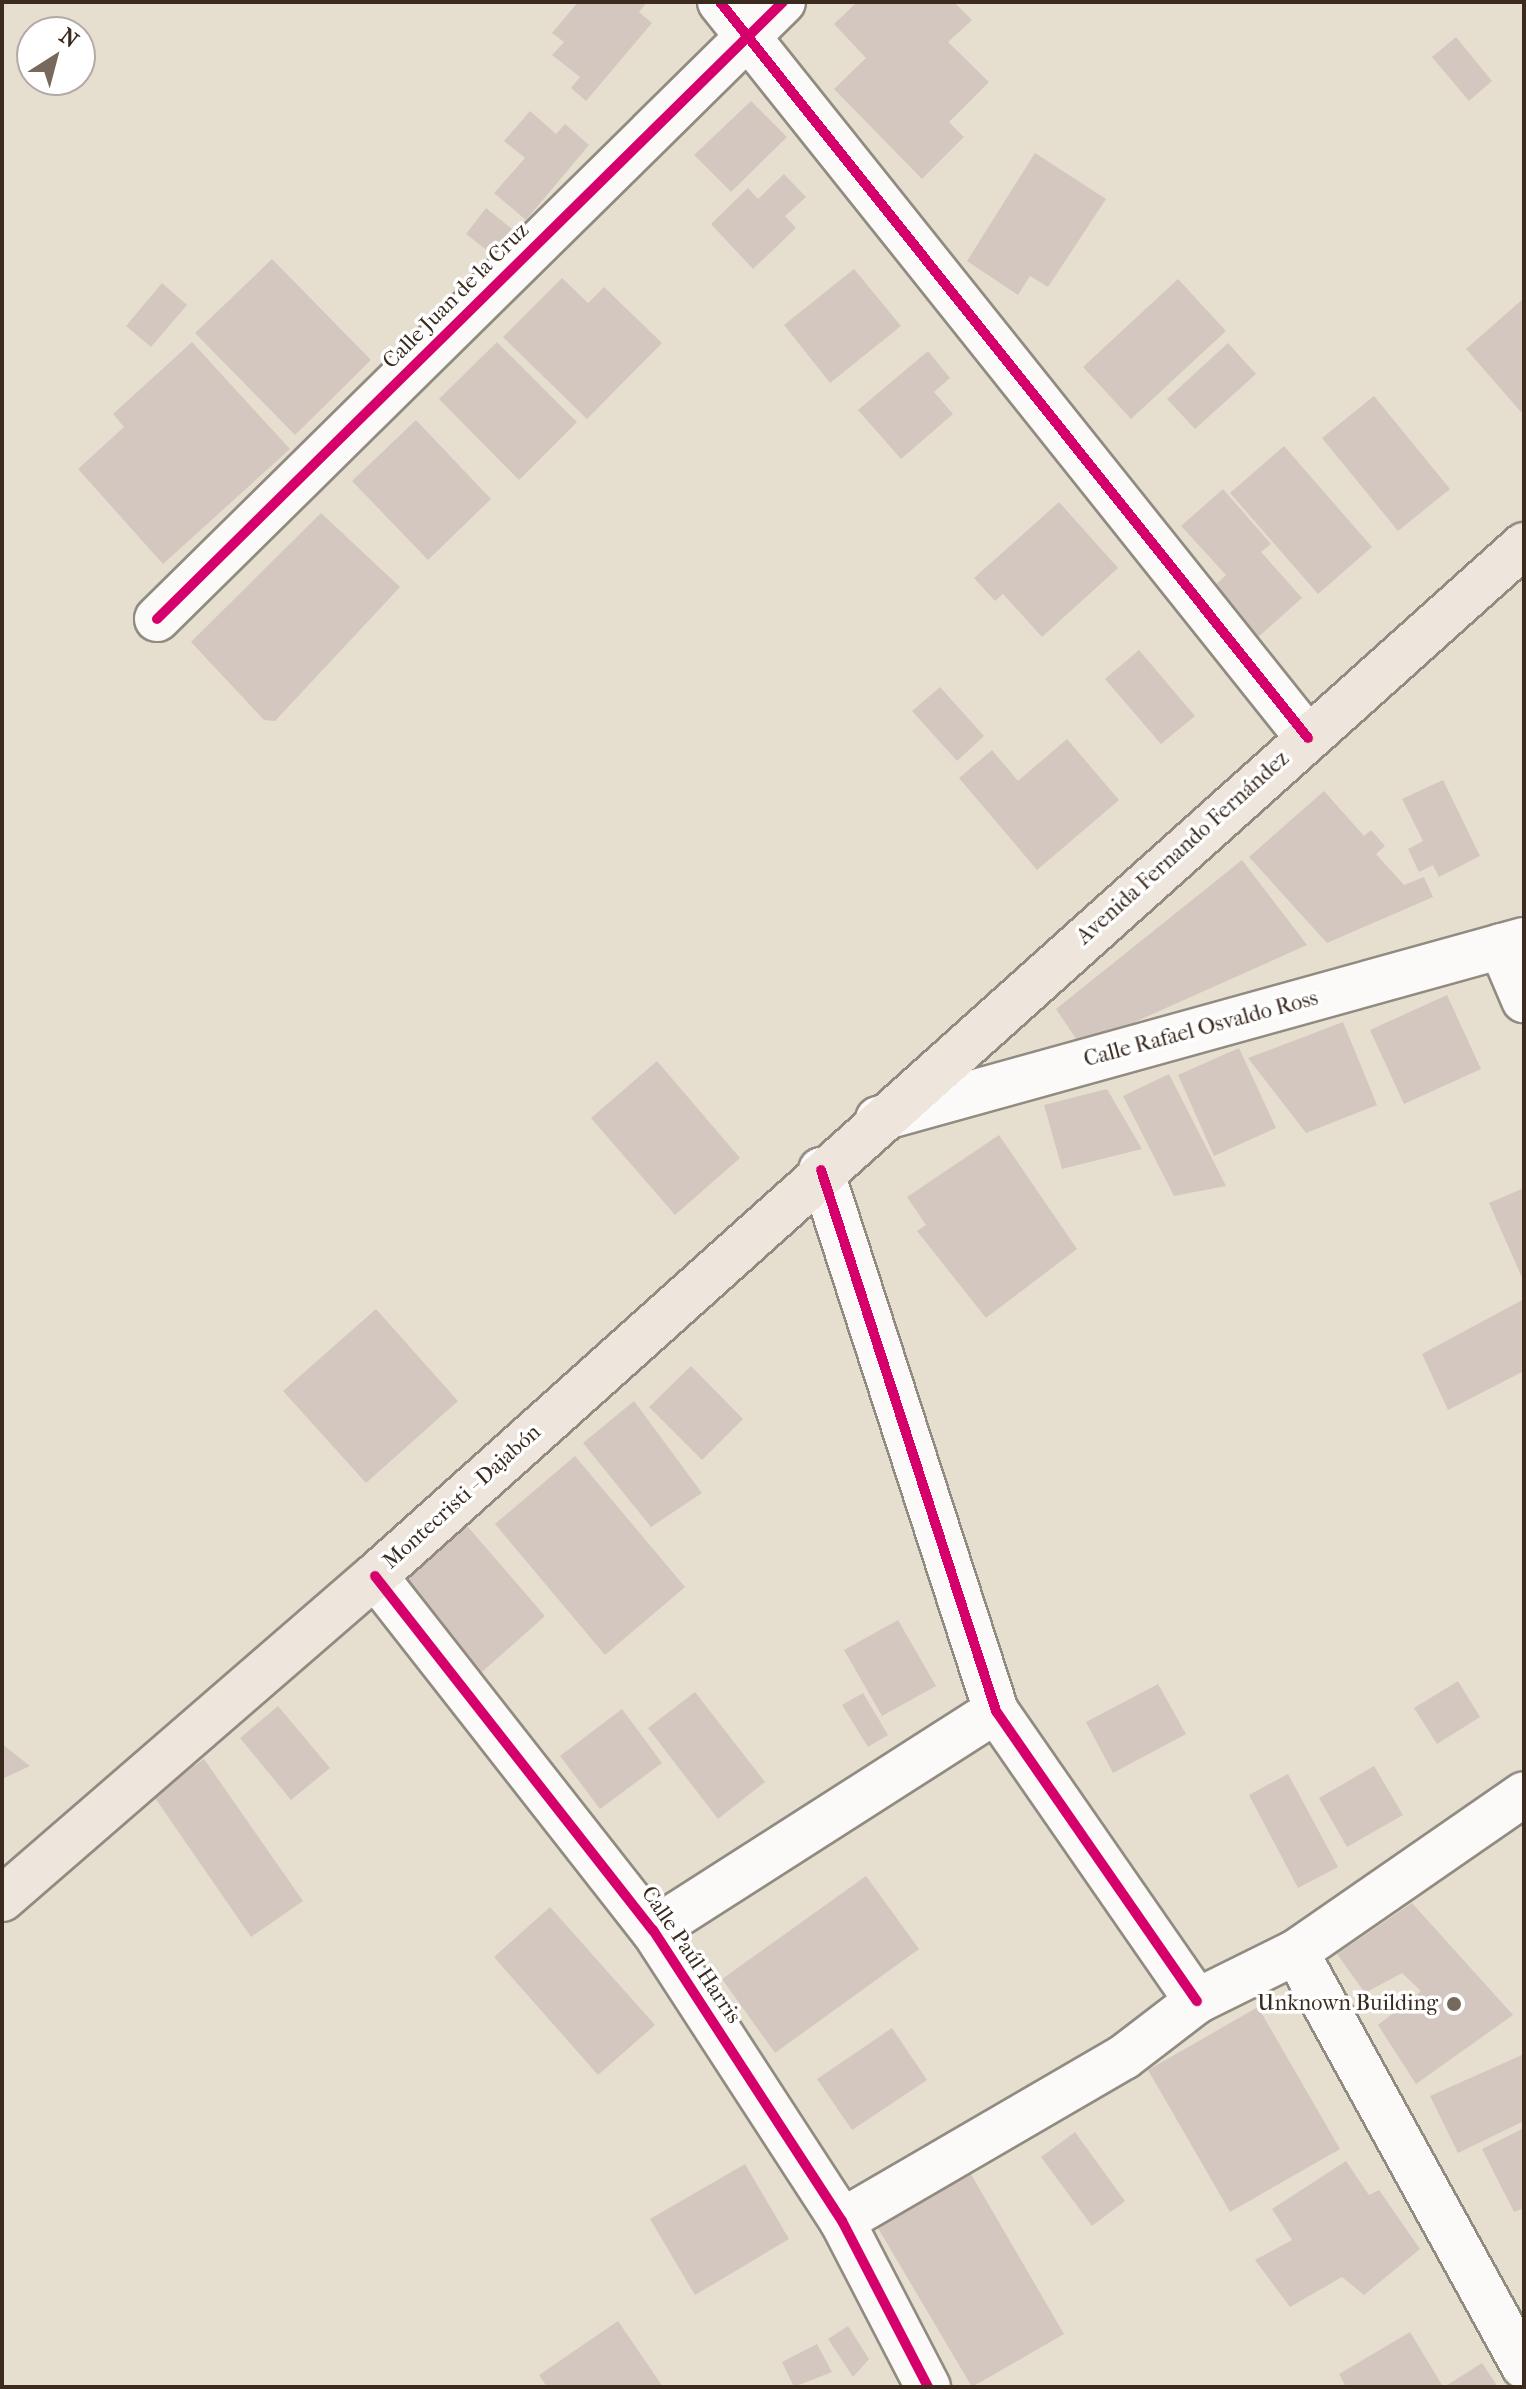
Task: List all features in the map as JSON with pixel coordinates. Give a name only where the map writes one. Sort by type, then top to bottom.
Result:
[{"type":"main road","name":"Avenida Fernando Fernández","points":[[878,1119],[1524,545]]},
{"type":"main road","name":"Montecristi - Dajabón","points":[[2,1899],[375,1576],[878,1119]]},
{"type":"street","points":[[720,2],[749,34],[1308,738]]},
{"type":"street","name":"Calle Juan de la Cruz","points":[[157,619],[783,2]]},
{"type":"street","points":[[1512,943],[1524,1000]]},
{"type":"street","name":"Calle Rafael Osvaldo Ross","points":[[878,1119],[1512,943]]},
{"type":"street","points":[[821,1170],[996,1711],[1197,2001]]},
{"type":"street","name":"Calle Paúl Harris","points":[[375,1576],[653,1930],[842,2221],[928,2387]]},
{"type":"street","points":[[653,1930],[996,1711]]},
{"type":"street","points":[[842,2221],[1124,2057],[1197,2001],[1296,1952],[1524,1794]]},
{"type":"street","points":[[1296,1952],[1524,2366]]},
{"type":"building","points":[[578,2],[647,2],[639,12],[652,23],[586,101],[571,88],[580,77],[552,55],[564,42],[552,33]]},
{"type":"building","points":[[857,2],[954,2],[972,20],[948,42],[989,82],[949,122],[964,137],[922,179],[834,89],[866,58],[834,24]]},
{"type":"building","points":[[1456,37],[1492,81],[1469,101],[1432,57]]},
{"type":"building","points":[[751,101],[787,137],[731,192],[694,155]]},
{"type":"building","points":[[530,111],[556,134],[565,124],[589,145],[526,220],[494,193],[525,158],[504,141]]},
{"type":"building","points":[[1035,153],[1106,199],[1048,287],[1030,276],[1018,295],[967,261]]},
{"type":"building","points":[[784,174],[806,197],[785,216],[796,228],[753,269],[711,224],[748,188],[758,199]]},
{"type":"building","points":[[486,208],[512,229],[493,255],[466,234]]},
{"type":"building","points":[[272,259],[371,360],[295,435],[195,333]]},
{"type":"building","points":[[854,269],[901,326],[830,383],[784,325]]},
{"type":"building","points":[[562,278],[588,303],[604,287],[662,343],[587,419],[503,337]]},
{"type":"building","points":[[1178,279],[1226,331],[1131,419],[1083,367]]},
{"type":"building","points":[[162,283],[187,305],[151,347],[126,326]]},
{"type":"building","points":[[1524,298],[1524,410],[1521,412],[1466,349]]},
{"type":"building","points":[[192,342],[290,449],[163,564],[78,469],[124,427],[113,414]]},
{"type":"building","points":[[497,342],[577,422],[519,480],[439,399]]},
{"type":"building","points":[[1228,343],[1256,374],[1195,429],[1167,399]]},
{"type":"building","points":[[928,351],[950,378],[934,392],[953,414],[901,459],[858,410]]},
{"type":"building","points":[[1374,396],[1450,489],[1398,531],[1322,438]]},
{"type":"building","points":[[416,420],[491,499],[428,560],[352,481]]},
{"type":"building","points":[[1284,446],[1372,547],[1318,594],[1230,493]]},
{"type":"building","points":[[1223,489],[1271,544],[1261,552],[1302,598],[1257,638],[1212,588],[1226,575],[1181,526]]},
{"type":"building","points":[[1059,502],[1118,568],[1042,637],[1003,594],[995,601],[974,578]]},
{"type":"building","points":[[321,513],[400,587],[275,721],[264,720],[191,642]]},
{"type":"building","points":[[1139,650],[1195,716],[1161,744],[1105,679]]},
{"type":"building","points":[[940,687],[984,736],[957,761],[912,711]]},
{"type":"building","points":[[1067,739],[1119,800],[1037,870],[959,778],[992,750],[1018,781]]},
{"type":"building","points":[[1443,780],[1480,856],[1439,877],[1433,865],[1419,872],[1408,849],[1423,841],[1402,799]]},
{"type":"building","points":[[1324,791],[1364,836],[1371,830],[1385,846],[1376,854],[1404,885],[1424,877],[1433,897],[1327,943],[1249,857]]},
{"type":"building","points":[[1242,860],[1307,945],[1081,1046],[1056,1009]]},
{"type":"building","points":[[1447,995],[1481,1069],[1404,1104],[1370,1030]]},
{"type":"building","points":[[1343,1022],[1377,1105],[1306,1133],[1248,1058]]},
{"type":"building","points":[[1239,1048],[1276,1128],[1214,1156],[1178,1075]]},
{"type":"building","points":[[657,1061],[740,1158],[675,1215],[591,1118]]},
{"type":"building","points":[[1169,1074],[1226,1186],[1174,1196],[1123,1096]]},
{"type":"building","points":[[1107,1089],[1142,1149],[1062,1169],[1044,1105]]},
{"type":"building","points":[[999,1135],[1077,1249],[986,1318],[917,1231],[926,1225],[907,1197]]},
{"type":"building","points":[[1524,1188],[1524,1282],[1489,1203]]},
{"type":"building","points":[[1524,1299],[1524,1371],[1448,1410],[1422,1354]]},
{"type":"building","points":[[376,1309],[458,1401],[366,1483],[283,1391]]},
{"type":"building","points":[[691,1366],[743,1419],[702,1460],[649,1407]]},
{"type":"building","points":[[634,1401],[702,1493],[651,1527],[583,1443]]},
{"type":"building","points":[[575,1456],[685,1587],[605,1655],[495,1524]]},
{"type":"building","points":[[462,1520],[545,1616],[482,1672],[398,1575]]},
{"type":"building","points":[[898,1620],[936,1686],[882,1716],[844,1650]]},
{"type":"building","points":[[1458,1681],[1480,1717],[1437,1744],[1414,1708]]},
{"type":"building","points":[[1158,1684],[1186,1734],[1113,1773],[1086,1722]]},
{"type":"building","points":[[695,1692],[765,1782],[718,1819],[648,1728]]},
{"type":"building","points":[[863,1693],[888,1735],[868,1747],[842,1705]]},
{"type":"building","points":[[278,1706],[330,1768],[291,1800],[240,1738]]},
{"type":"building","points":[[622,1709],[662,1763],[600,1809],[560,1756]]},
{"type":"building","points":[[2,1744],[30,1766],[2,1779]]},
{"type":"building","points":[[204,1759],[303,1901],[251,1937],[153,1795]]},
{"type":"building","points":[[1374,1766],[1403,1815],[1347,1847],[1319,1798]]},
{"type":"building","points":[[1288,1774],[1338,1867],[1298,1888],[1249,1795]]},
{"type":"building","points":[[866,1876],[919,1949],[775,2053],[722,1979]]},
{"type":"building","name":"Unknown Building","points":[[1412,1903],[1513,2015],[1416,2084],[1378,2025],[1421,1991],[1402,1973],[1365,1993],[1337,1954]]},
{"type":"building","points":[[550,1907],[655,2025],[598,2075],[494,1957]]},
{"type":"building","points":[[1258,2007],[1340,2149],[1230,2212],[1148,2070]]},
{"type":"building","points":[[892,2028],[927,2080],[852,2130],[817,2079]]},
{"type":"building","points":[[1524,2054],[1524,2121],[1458,2153],[1430,2096]]},
{"type":"building","points":[[1524,2128],[1524,2208],[1514,2212],[1482,2149]]},
{"type":"building","points":[[1075,2132],[1125,2201],[1092,2226],[1041,2157]]},
{"type":"building","points":[[1346,2161],[1369,2195],[1379,2190],[1420,2249],[1364,2295],[1342,2277],[1290,2307],[1255,2260],[1292,2240],[1272,2209]]},
{"type":"building","points":[[745,2164],[789,2239],[695,2295],[650,2219]]},
{"type":"building","points":[[965,2164],[1064,2334],[972,2387],[872,2218]]},
{"type":"building","points":[[618,2321],[663,2387],[547,2387],[539,2375]]},
{"type":"building","points":[[848,2326],[869,2359],[853,2377],[828,2339]]},
{"type":"building","points":[[1410,2332],[1442,2385],[1346,2387],[1339,2374]]},
{"type":"building","points":[[817,2344],[832,2372],[794,2387],[782,2362]]},
{"type":"building","points":[[1482,2363],[1498,2387],[1444,2387]]},
{"type":"cycle path","points":[[720,2],[1308,738]]},
{"type":"cycle path","points":[[157,619],[783,2]]},
{"type":"cycle path","points":[[821,1170],[996,1711],[1197,2001]]},
{"type":"cycle path","points":[[375,1576],[653,1930],[842,2221],[928,2387]]},
{"type":"place","name":"Unknown Building","points":[[1454,2004]]}]
